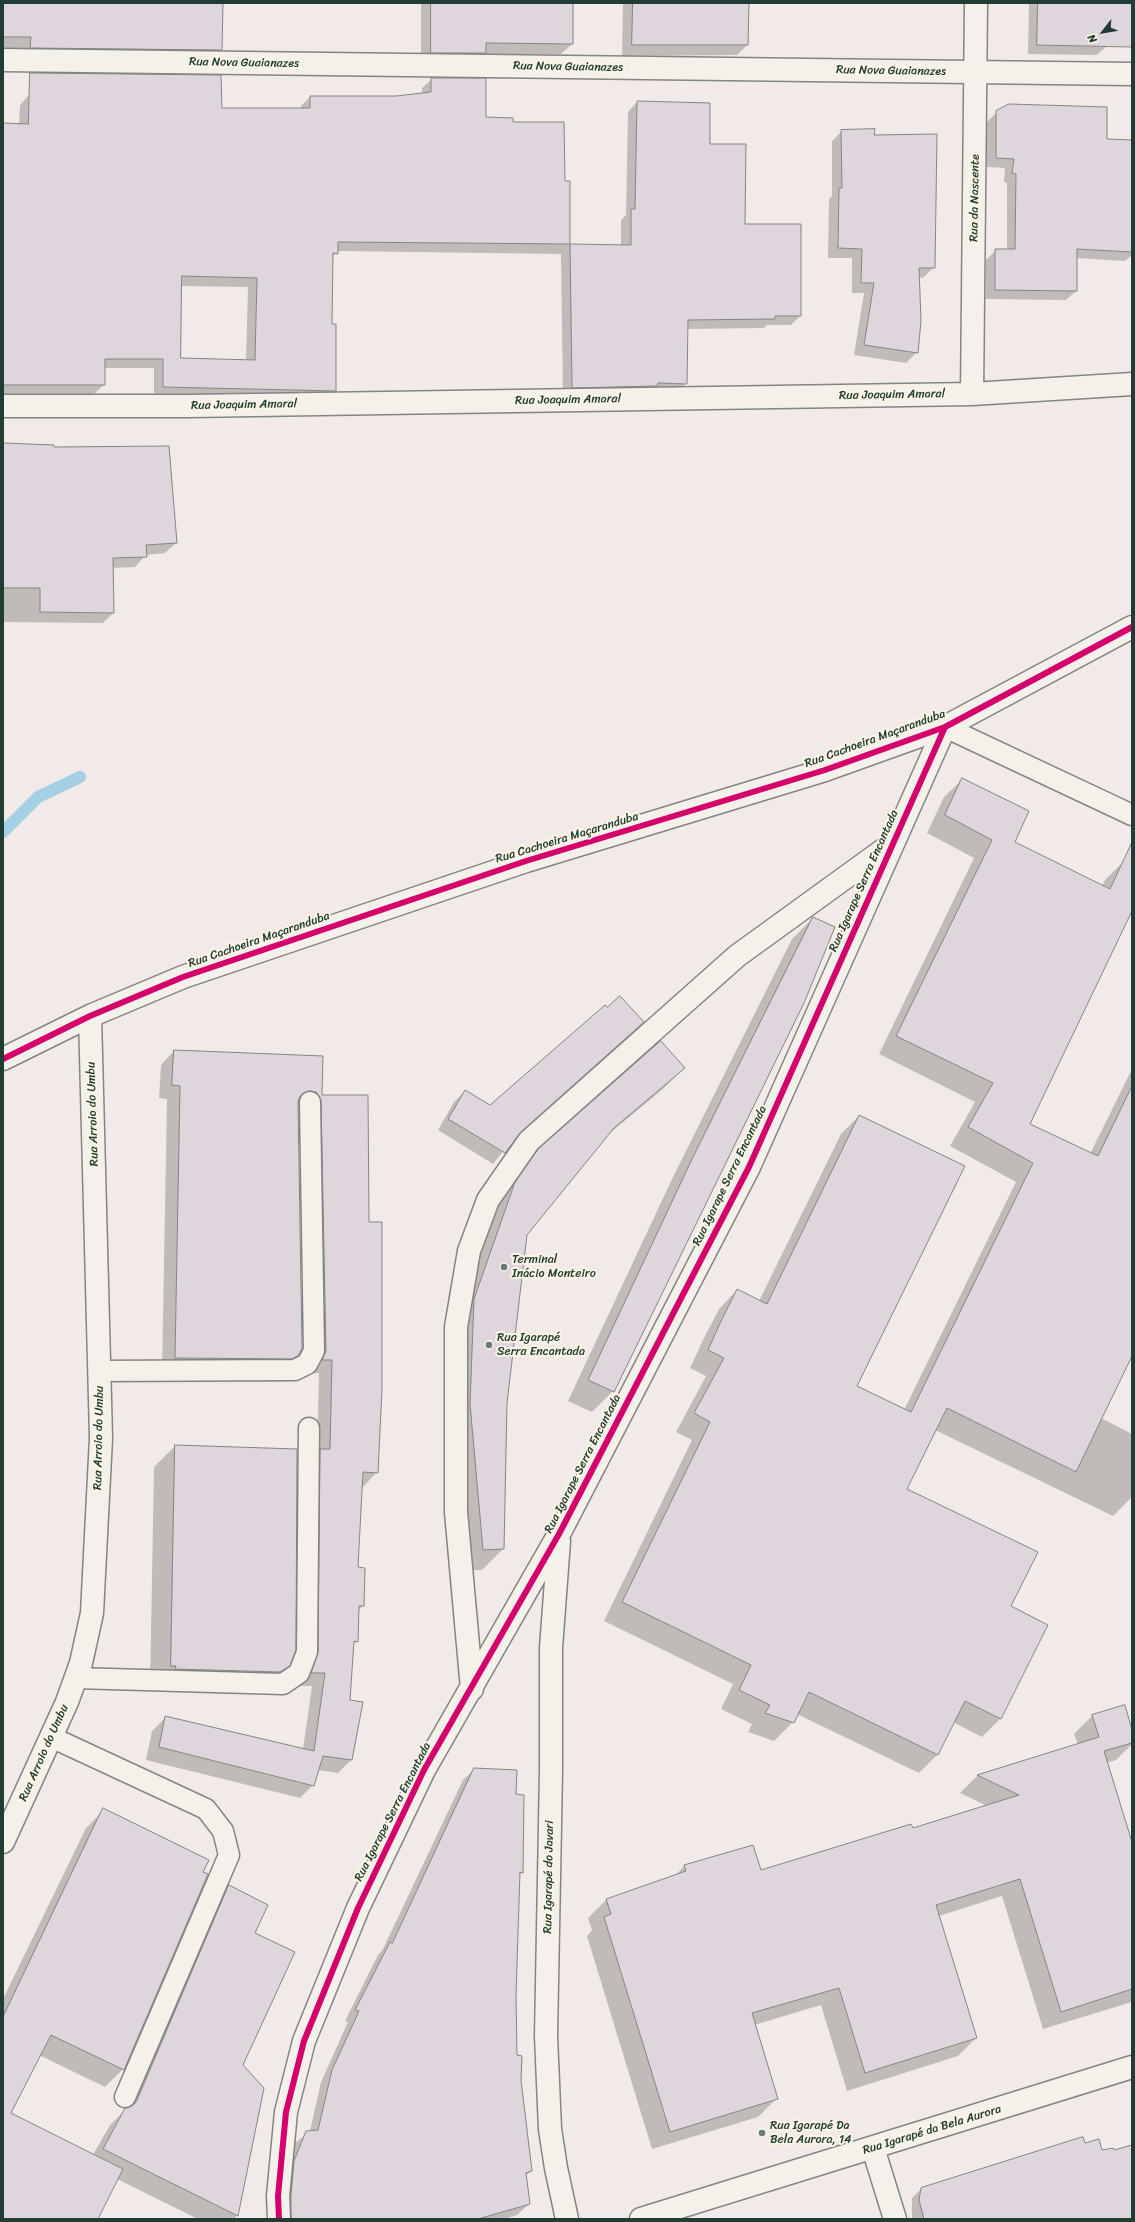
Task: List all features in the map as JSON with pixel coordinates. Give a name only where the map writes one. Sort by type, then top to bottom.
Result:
[{"type":"street","name":"Rua da Nascente","points":[[972,394],[976,3]]},
{"type":"street","name":"Rua Nova Guaianazes","points":[[3,60],[1132,74]]},
{"type":"street","name":"Rua Joaquim Amaral","points":[[3,406],[189,406],[972,394],[1132,384]]},
{"type":"street","name":"Rua Cachoeira Maçaranduba","points":[[3,1060],[90,1016],[184,978],[511,866],[825,770],[945,727],[1132,627]]},
{"type":"street","name":"Rua Igarape Serra Encantada","points":[[279,2219],[278,2196],[286,2112],[304,2041],[358,1908],[424,1770],[472,1689],[559,1534],[749,1167],[945,727]]},
{"type":"street","name":"Rua Igarape Serra Encantada","points":[[472,1689],[456,1512],[456,1327],[469,1251],[488,1200],[529,1141],[737,956],[893,843]]},
{"type":"street","name":"Rua Arroio do Umbu","points":[[3,1842],[51,1738],[76,1678],[81,1663],[92,1613],[101,1438],[90,1016]]},
{"type":"street","name":"Rua Igarapé do Javari","points":[[559,1534],[551,1648],[551,1771],[546,2036],[550,2129],[556,2168],[567,2219]]},
{"type":"street","name":"Rua Igarapé da Bela Aurora","points":[[641,2219],[1132,2067]]},
{"type":"street","points":[[873,2148],[894,2219]]},
{"type":"lane","points":[[945,727],[1132,815]]},
{"type":"lane","points":[[100,1371],[295,1370],[307,1364],[314,1351],[310,1102]]},
{"type":"lane","points":[[76,1678],[283,1684],[299,1673],[307,1652],[309,1428]]},
{"type":"lane","points":[[51,1738],[206,1809],[223,1831],[229,1855],[125,2098]]},
{"type":"building","points":[[3,3],[223,3],[222,50],[30,48],[31,37],[3,37]]},
{"type":"building","points":[[431,3],[573,3],[573,44],[486,43],[486,53],[431,53]]},
{"type":"building","points":[[633,3],[749,3],[748,45],[632,45]]},
{"type":"building","points":[[1038,3],[1132,3],[1132,47],[1037,45]]},
{"type":"building","points":[[30,73],[221,75],[222,108],[310,108],[310,96],[396,96],[431,92],[431,78],[486,78],[486,117],[513,118],[513,122],[564,122],[565,181],[570,181],[570,244],[338,242],[338,254],[333,253],[332,324],[336,324],[336,391],[163,387],[163,359],[105,359],[105,385],[3,385],[3,123],[28,124]],"holes":[[[182,276],[257,278],[255,360],[181,358]]]},
{"type":"building","points":[[637,101],[710,103],[710,144],[746,144],[745,224],[801,224],[801,316],[775,316],[775,319],[688,320],[687,384],[658,383],[657,386],[572,388],[570,244],[631,245],[631,209],[635,209]]},
{"type":"building","points":[[1009,104],[1107,107],[1107,139],[1132,140],[1132,252],[1077,249],[1077,291],[995,290],[995,249],[1015,249],[1016,174],[1012,173],[1014,159],[996,158],[996,111]]},
{"type":"building","points":[[875,129],[874,135],[937,134],[935,268],[919,268],[921,321],[918,353],[864,345],[874,283],[861,283],[862,249],[838,248],[839,188],[842,188],[841,130]]},
{"type":"building","points":[[3,443],[54,445],[54,447],[169,446],[177,543],[146,545],[147,557],[113,558],[114,613],[40,612],[40,588],[3,588]]},
{"type":"building","points":[[962,778],[1029,811],[1015,842],[1110,889],[1132,842],[1132,911],[1030,1124],[1098,1156],[1132,1086],[1132,1356],[1076,1472],[947,1408],[907,1489],[1038,1552],[1011,1606],[1048,1625],[1001,1719],[965,1701],[938,1755],[809,1692],[794,1723],[765,1713],[770,1705],[739,1690],[751,1665],[622,1602],[710,1422],[694,1413],[724,1358],[708,1350],[721,1321],[737,1289],[767,1304],[859,1115],[965,1166],[857,1386],[911,1412],[1033,1163],[968,1127],[993,1083],[896,1036],[992,840],[945,815]]},
{"type":"building","points":[[813,917],[835,927],[804,1003],[614,1392],[588,1380],[693,1157]]},
{"type":"building","points":[[620,996],[644,1022],[521,1132],[505,1153],[448,1119],[465,1090],[490,1105],[605,1005],[607,1007]]},
{"type":"building","points":[[661,1041],[685,1068],[614,1128],[527,1235],[507,1403],[504,1549],[483,1550],[470,1404],[474,1299],[515,1182],[538,1149]]},
{"type":"building","points":[[174,1050],[323,1056],[322,1095],[368,1095],[369,1222],[382,1222],[382,1389],[378,1473],[363,1472],[358,1567],[365,1568],[364,1606],[359,1606],[358,1642],[354,1641],[350,1700],[363,1702],[352,1760],[323,1756],[314,1786],[159,1747],[165,1716],[314,1751],[325,1673],[311,1673],[318,1652],[320,1449],[330,1449],[332,1360],[322,1360],[326,1351],[321,1101],[316,1092],[309,1091],[300,1096],[298,1102],[302,1348],[299,1355],[292,1359],[175,1358],[180,1086],[172,1085]]},
{"type":"building","points":[[175,1445],[297,1449],[296,1650],[290,1666],[280,1672],[175,1669],[176,1666],[171,1666]]},
{"type":"building","points":[[1125,1705],[1132,1730],[1132,1743],[1104,1751],[1132,1842],[1132,1989],[1061,2012],[1020,1879],[936,1905],[977,2038],[865,2073],[839,1988],[752,2013],[778,2099],[670,2132],[604,1917],[611,1914],[606,1899],[686,1871],[684,1865],[753,1845],[761,1870],[911,1824],[913,1828],[1019,1795],[977,1775],[1099,1737],[1092,1715]]},
{"type":"building","points":[[474,1768],[517,1770],[516,1794],[524,1795],[523,1873],[520,1872],[516,1995],[517,2055],[522,2056],[521,2080],[532,2171],[526,2173],[530,2204],[478,2219],[291,2219],[294,2161],[306,2131],[318,2130],[332,2070],[359,2011],[355,2010],[390,1942],[392,1943]]},
{"type":"building","points":[[103,1808],[209,1860],[203,1872],[208,1874],[124,2070],[51,2035],[11,2113],[123,2169],[98,2219],[3,2219],[3,2017]]},
{"type":"building","points":[[229,1885],[268,1905],[255,1933],[295,1952],[243,2065],[264,2088],[238,2216],[103,2149],[125,2108],[132,2106],[136,2102]]},
{"type":"building","points":[[1083,2137],[1085,2143],[1099,2139],[1102,2150],[1113,2148],[1114,2150],[1132,2145],[1132,2219],[924,2219],[919,2200],[921,2188]]},
{"type":"waterway","points":[[3,832],[38,797],[80,777]]},
{"type":"cycle path","points":[[3,1059],[90,1016],[183,977],[526,861],[825,770],[945,727],[1132,627]]},
{"type":"cycle path","points":[[279,2219],[278,2196],[286,2112],[304,2041],[358,1908],[424,1770],[559,1534],[749,1167],[945,727]]},
{"type":"place","name":"Terminal Inácio Monteiro","points":[[504,1267]]},
{"type":"place","name":"Rua Igarapé Serra Encantada","points":[[489,1345]]},
{"type":"place","name":"Rua Igarapé Da Bela Aurora, 14","points":[[762,2133]]}]
